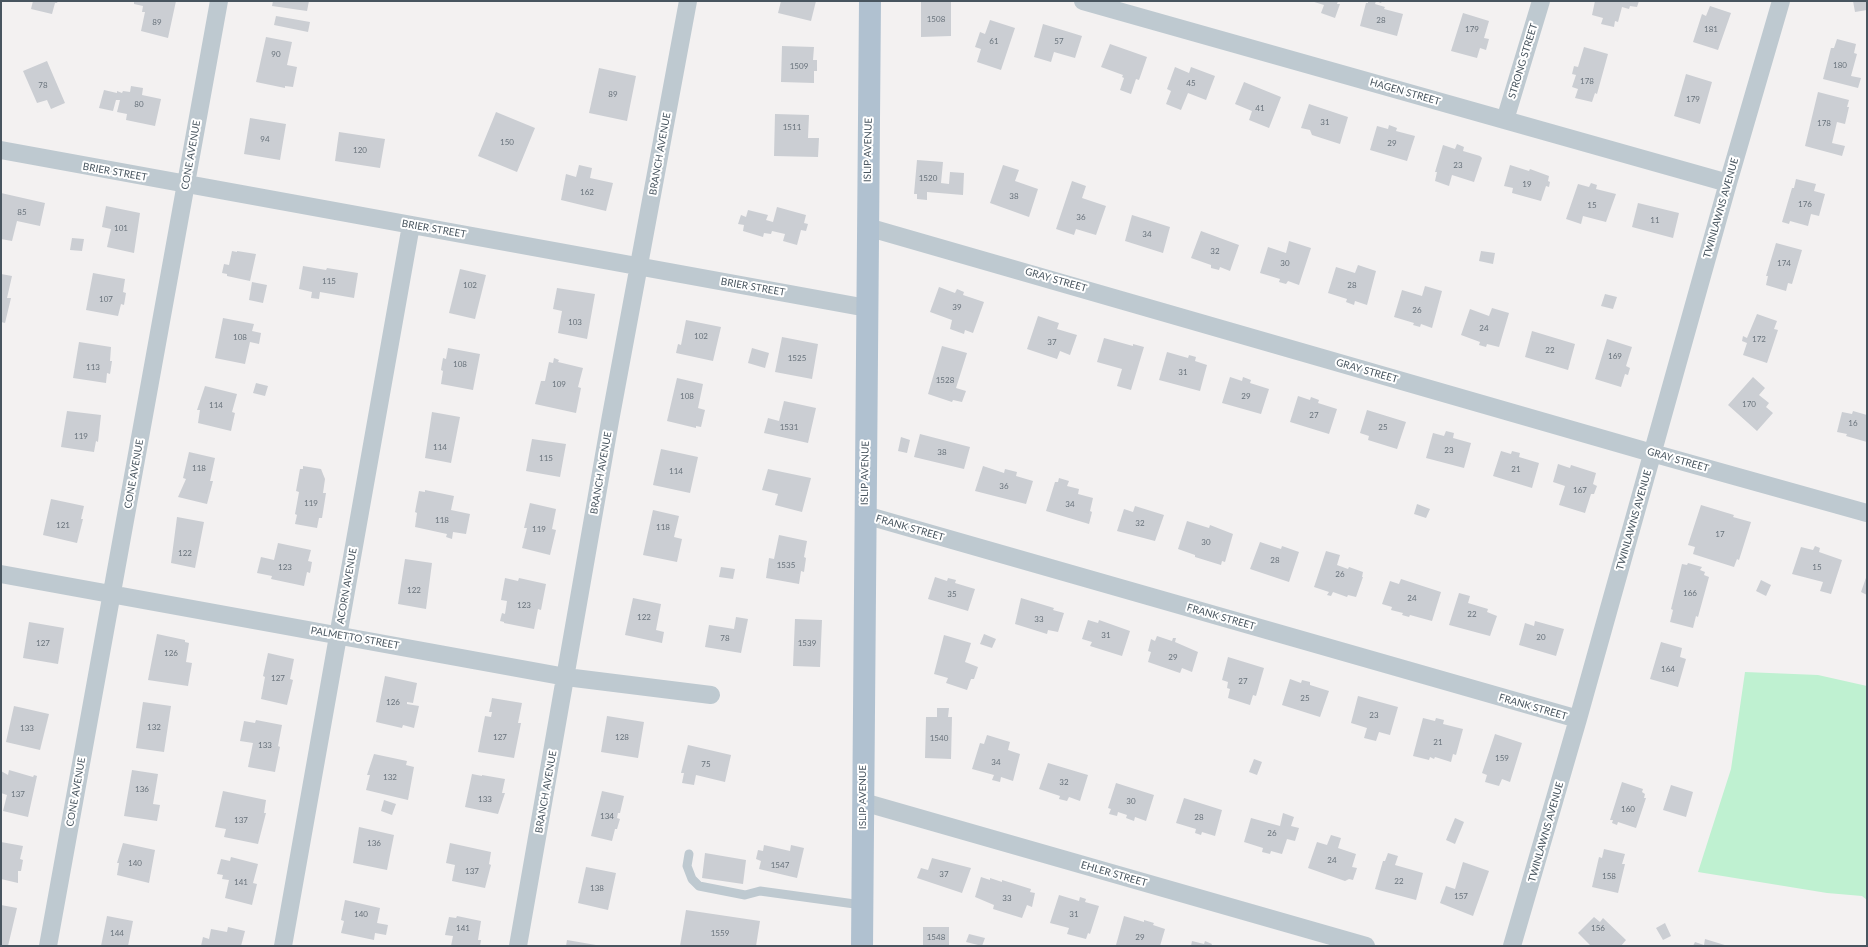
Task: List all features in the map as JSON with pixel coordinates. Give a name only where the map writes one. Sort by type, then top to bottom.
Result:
[{"type":"main road","name":"ISLIP AVENUE","points":[[862,946],[870,1]]},
{"type":"street","name":"CONE AVENUE","points":[[48,946],[113,595],[219,1]]},
{"type":"street","name":"BRANCH AVENUE","points":[[518,946],[639,266],[688,1]]},
{"type":"street","name":"HAGEN STREET","points":[[1083,1],[1728,183]]},
{"type":"street","name":"STRONG STREET","points":[[1505,120],[1541,1]]},
{"type":"street","name":"TWINLAWNS AVENUE","points":[[1512,946],[1578,720],[1728,183],[1781,1]]},
{"type":"street","name":"BRIER STREET","points":[[1,150],[868,308]]},
{"type":"street","name":"ACORN AVENUE","points":[[283,946],[411,225]]},
{"type":"street","name":"GRAY STREET","points":[[867,227],[1652,453],[1867,513]]},
{"type":"street","name":"FRANK STREET","points":[[865,515],[1578,720]]},
{"type":"street","name":"PALMETTO STREET","points":[[1,574],[566,677],[711,695]]},
{"type":"street","name":"EHLER STREET","points":[[863,802],[1366,946]]},
{"type":"lane","points":[[689,854],[687,866],[692,879],[699,886],[745,895],[760,891],[862,905]]},
{"type":"green space","points":[[1745,672],[1818,675],[1867,686],[1867,900],[1862,896],[1827,893],[1698,872],[1731,769]]},
{"type":"building","points":[[33,1],[58,1],[55,3],[52,14],[31,9]]},
{"type":"building","points":[[134,1],[176,1],[168,38],[141,31],[145,12],[142,12],[143,6],[134,4]]},
{"type":"building","points":[[273,1],[309,1],[307,11],[272,6]]},
{"type":"building","points":[[781,1],[816,1],[811,21],[778,13]]},
{"type":"building","points":[[921,1],[951,1],[951,36],[921,37]]},
{"type":"building","points":[[1311,1],[1338,1],[1337,4],[1340,4],[1335,18],[1321,13],[1324,5]]},
{"type":"building","points":[[1368,1],[1376,1],[1375,4],[1385,7],[1384,9],[1403,14],[1397,36],[1360,26],[1366,3],[1368,3]]},
{"type":"building","points":[[1595,1],[1639,1],[1637,7],[1630,6],[1629,9],[1622,7],[1618,22],[1615,21],[1614,27],[1601,24],[1603,18],[1592,15]]},
{"type":"building","points":[[1853,1],[1867,1],[1867,10],[1855,12]]},
{"type":"building","points":[[1710,6],[1731,13],[1718,50],[1693,42],[1702,14],[1706,16]]},
{"type":"building","points":[[1463,13],[1489,21],[1484,38],[1489,39],[1486,50],[1480,48],[1477,58],[1451,51]]},
{"type":"building","points":[[276,16],[310,22],[308,32],[274,25]]},
{"type":"building","points":[[990,20],[1015,28],[1001,70],[977,62],[981,49],[975,47],[980,32],[985,34]]},
{"type":"building","points":[[1043,24],[1082,36],[1075,58],[1054,52],[1051,62],[1034,57]]},
{"type":"building","points":[[266,37],[292,42],[287,65],[297,67],[293,87],[285,86],[285,88],[256,82]]},
{"type":"building","points":[[1837,39],[1856,44],[1854,53],[1857,54],[1851,76],[1861,78],[1858,88],[1823,79],[1831,48],[1834,48]]},
{"type":"building","points":[[1110,44],[1147,57],[1139,80],[1136,79],[1131,94],[1120,90],[1124,78],[1122,77],[1123,75],[1101,67]]},
{"type":"building","points":[[782,46],[814,47],[813,60],[817,60],[817,71],[814,71],[814,83],[781,82]]},
{"type":"building","points":[[1584,47],[1608,54],[1597,94],[1595,93],[1592,102],[1575,98],[1578,89],[1572,87],[1576,75],[1572,74],[1574,66],[1578,67]]},
{"type":"building","points":[[47,61],[65,103],[51,109],[47,100],[37,103],[23,71]]},
{"type":"building","points":[[1175,67],[1189,73],[1191,67],[1215,76],[1206,100],[1188,93],[1181,110],[1166,104],[1171,91],[1167,89]]},
{"type":"building","points":[[599,68],[636,76],[627,121],[589,113]]},
{"type":"building","points":[[1686,74],[1712,82],[1700,124],[1674,116]]},
{"type":"building","points":[[1244,82],[1281,97],[1269,128],[1249,120],[1252,111],[1235,104]]},
{"type":"building","points":[[131,86],[143,88],[142,95],[161,99],[155,126],[126,120],[127,114],[117,112],[120,100],[116,100],[113,111],[99,108],[104,90],[117,93],[117,91],[122,93],[123,91],[130,92]]},
{"type":"building","points":[[1818,92],[1849,100],[1845,124],[1837,122],[1832,143],[1845,146],[1842,156],[1805,146]]},
{"type":"building","points":[[1309,104],[1348,117],[1340,144],[1312,135],[1310,130],[1301,128]]},
{"type":"building","points":[[496,112],[535,128],[517,172],[478,156]]},
{"type":"building","points":[[775,114],[809,115],[808,138],[819,138],[818,157],[774,156]]},
{"type":"building","points":[[250,118],[286,124],[280,160],[244,154]]},
{"type":"building","points":[[1389,125],[1397,128],[1396,131],[1415,136],[1407,161],[1370,150],[1377,126],[1388,129]]},
{"type":"building","points":[[339,132],[385,139],[380,168],[335,161]]},
{"type":"building","points":[[1457,144],[1464,147],[1463,151],[1482,158],[1474,182],[1452,175],[1449,186],[1435,181],[1437,172],[1435,172],[1443,145],[1455,149]]},
{"type":"building","points":[[917,160],[943,162],[941,183],[949,184],[950,172],[964,173],[963,195],[927,192],[927,200],[917,199],[917,194],[914,194]]},
{"type":"building","points":[[579,165],[592,168],[590,178],[613,183],[606,211],[561,200],[566,174],[576,177]]},
{"type":"building","points":[[1003,165],[1019,170],[1015,181],[1038,189],[1029,217],[990,203]]},
{"type":"building","points":[[1510,165],[1529,171],[1530,169],[1549,176],[1549,187],[1546,186],[1541,201],[1512,193],[1513,188],[1504,186]]},
{"type":"building","points":[[1796,179],[1816,184],[1814,191],[1825,194],[1819,216],[1811,214],[1808,226],[1790,221],[1789,224],[1782,222]]},
{"type":"building","points":[[1072,181],[1086,186],[1082,198],[1106,206],[1096,235],[1076,229],[1074,235],[1056,229]]},
{"type":"building","points":[[1591,183],[1597,185],[1596,189],[1616,194],[1606,222],[1583,216],[1581,224],[1566,219],[1578,184],[1589,187]]},
{"type":"building","points":[[1,193],[45,203],[40,226],[17,221],[12,241],[1,239]]},
{"type":"building","points":[[1638,203],[1679,213],[1673,238],[1632,227]]},
{"type":"building","points":[[106,206],[140,213],[134,253],[107,247],[111,229],[102,227]]},
{"type":"building","points":[[777,207],[806,215],[804,223],[808,224],[806,231],[801,230],[797,245],[783,241],[785,234],[772,231],[771,234],[764,233],[763,237],[743,231],[744,225],[738,224],[741,215],[746,217],[748,210],[768,215],[766,220],[773,222]]},
{"type":"building","points":[[1132,215],[1170,227],[1163,253],[1125,241]]},
{"type":"building","points":[[1201,231],[1239,245],[1230,271],[1220,267],[1219,270],[1211,268],[1211,265],[1191,258]]},
{"type":"building","points":[[72,238],[84,239],[82,251],[70,250]]},
{"type":"building","points":[[1289,241],[1311,248],[1299,285],[1288,281],[1286,284],[1279,282],[1280,279],[1260,273],[1268,247],[1286,253]]},
{"type":"building","points":[[1776,243],[1802,250],[1792,284],[1788,283],[1786,291],[1766,285],[1768,276],[1766,276]]},
{"type":"building","points":[[232,251],[256,254],[250,281],[227,276],[227,274],[222,273],[224,264],[229,265]]},
{"type":"building","points":[[1481,251],[1495,253],[1493,264],[1479,261]]},
{"type":"building","points":[[1358,265],[1376,271],[1367,305],[1355,301],[1354,305],[1346,302],[1347,299],[1328,293],[1336,267],[1355,273]]},
{"type":"building","points":[[303,266],[358,273],[354,298],[320,292],[319,299],[311,298],[312,292],[299,289]]},
{"type":"building","points":[[460,269],[486,275],[475,319],[449,313]]},
{"type":"building","points":[[93,273],[125,279],[123,292],[126,293],[124,305],[121,304],[118,316],[86,310]]},
{"type":"building","points":[[1,274],[12,276],[7,298],[11,298],[5,323],[1,322]]},
{"type":"building","points":[[252,282],[267,285],[263,303],[249,300]]},
{"type":"building","points":[[1425,286],[1442,291],[1432,328],[1421,324],[1420,327],[1413,325],[1414,323],[1394,317],[1402,290],[1422,296]]},
{"type":"building","points":[[939,287],[955,293],[957,289],[964,292],[963,295],[984,302],[973,333],[965,330],[964,334],[950,329],[952,320],[930,312]]},
{"type":"building","points":[[557,288],[595,294],[587,339],[558,333],[562,311],[553,309]]},
{"type":"building","points":[[1605,294],[1617,297],[1613,309],[1601,306]]},
{"type":"building","points":[[1492,308],[1509,313],[1499,347],[1487,344],[1486,347],[1479,345],[1480,342],[1461,335],[1470,309],[1489,316]]},
{"type":"building","points":[[1757,314],[1777,321],[1774,329],[1778,330],[1767,363],[1743,355],[1747,343],[1742,341],[1743,336],[1747,338]]},
{"type":"building","points":[[1038,316],[1059,323],[1057,329],[1077,335],[1070,355],[1060,351],[1057,359],[1027,349]]},
{"type":"building","points":[[223,318],[254,324],[252,331],[261,333],[259,344],[250,342],[245,364],[215,358]]},
{"type":"building","points":[[686,320],[721,327],[713,361],[676,353],[678,344],[681,345]]},
{"type":"building","points":[[1532,331],[1575,344],[1568,370],[1525,357]]},
{"type":"building","points":[[782,337],[818,344],[812,379],[775,372]]},
{"type":"building","points":[[1104,338],[1133,346],[1133,344],[1144,347],[1131,390],[1117,386],[1122,369],[1097,362]]},
{"type":"building","points":[[1607,339],[1632,347],[1626,366],[1630,368],[1628,375],[1625,374],[1621,387],[1595,379]]},
{"type":"building","points":[[79,342],[111,347],[110,361],[112,361],[110,374],[107,373],[106,383],[73,378]]},
{"type":"building","points":[[942,346],[967,353],[956,388],[966,391],[962,402],[953,400],[952,402],[928,394]]},
{"type":"building","points":[[448,348],[480,354],[473,390],[441,384],[443,358],[446,359]]},
{"type":"building","points":[[752,348],[769,353],[765,368],[748,363]]},
{"type":"building","points":[[1167,352],[1188,358],[1189,355],[1196,357],[1195,361],[1207,365],[1200,391],[1159,380]]},
{"type":"building","points":[[554,358],[559,360],[558,362],[583,368],[578,387],[581,388],[576,413],[535,404],[541,381],[545,381],[549,362],[553,363]]},
{"type":"building","points":[[1230,377],[1242,381],[1243,377],[1251,380],[1250,383],[1269,389],[1261,414],[1222,403]]},
{"type":"building","points":[[1753,377],[1765,388],[1759,395],[1769,403],[1766,407],[1773,413],[1757,431],[1728,405]]},
{"type":"building","points":[[677,378],[703,384],[698,408],[705,410],[701,427],[696,426],[696,428],[667,421]]},
{"type":"building","points":[[256,383],[268,386],[265,396],[253,393]]},
{"type":"building","points":[[205,386],[237,394],[232,412],[235,413],[231,431],[198,423],[200,410],[197,410]]},
{"type":"building","points":[[1298,396],[1310,400],[1311,397],[1319,400],[1318,403],[1337,409],[1329,434],[1290,422]]},
{"type":"building","points":[[784,401],[816,408],[808,443],[764,433],[768,418],[779,421]]},
{"type":"building","points":[[1367,410],[1406,422],[1397,449],[1368,440],[1369,436],[1360,433]]},
{"type":"building","points":[[67,411],[101,415],[98,442],[96,441],[94,452],[61,447]]},
{"type":"building","points":[[1853,411],[1867,415],[1867,442],[1846,436],[1847,434],[1837,432],[1842,412],[1852,414]]},
{"type":"building","points":[[432,412],[460,417],[451,463],[425,458]]},
{"type":"building","points":[[1446,431],[1454,433],[1453,438],[1471,443],[1464,468],[1426,458],[1433,433],[1444,436]]},
{"type":"building","points":[[920,434],[970,447],[964,469],[914,457]]},
{"type":"building","points":[[901,437],[910,440],[907,453],[898,451]]},
{"type":"building","points":[[532,439],[566,444],[560,477],[526,471]]},
{"type":"building","points":[[661,449],[698,457],[690,493],[653,485]]},
{"type":"building","points":[[1501,451],[1511,454],[1512,451],[1520,453],[1519,457],[1539,463],[1532,488],[1493,476]]},
{"type":"building","points":[[189,452],[215,458],[210,481],[213,481],[207,504],[178,497],[186,479],[183,478]]},
{"type":"building","points":[[1558,464],[1570,468],[1571,465],[1596,473],[1593,484],[1597,486],[1594,494],[1591,494],[1585,513],[1559,505],[1565,486],[1553,482]]},
{"type":"building","points":[[303,466],[321,469],[325,479],[323,493],[326,493],[323,512],[322,518],[319,518],[317,528],[295,524],[297,515],[295,514],[299,492],[296,491],[300,469],[303,469]]},
{"type":"building","points":[[983,466],[1004,473],[1005,469],[1017,472],[1016,476],[1033,481],[1026,504],[975,491]]},
{"type":"building","points":[[768,469],[811,478],[802,512],[775,505],[778,494],[762,490]]},
{"type":"building","points":[[1059,478],[1069,481],[1067,486],[1079,489],[1078,494],[1093,498],[1089,524],[1046,511],[1055,482],[1058,482]]},
{"type":"building","points":[[425,490],[454,496],[451,510],[470,514],[466,534],[453,532],[452,539],[446,537],[447,534],[415,527],[417,513],[415,512],[419,491],[425,492]]},
{"type":"building","points":[[51,499],[84,506],[81,519],[83,519],[77,543],[43,535]]},
{"type":"building","points":[[530,503],[556,509],[552,529],[556,530],[550,555],[522,548],[527,528],[524,528]]},
{"type":"building","points":[[1417,504],[1430,509],[1426,518],[1414,514]]},
{"type":"building","points":[[1701,505],[1751,522],[1739,560],[1737,559],[1734,567],[1693,554],[1695,547],[1688,545]]},
{"type":"building","points":[[1135,506],[1164,515],[1155,541],[1117,531],[1124,509],[1133,512]]},
{"type":"building","points":[[653,510],[679,516],[674,537],[682,539],[677,562],[643,555]]},
{"type":"building","points":[[177,517],[204,522],[195,568],[171,563]]},
{"type":"building","points":[[1187,521],[1209,528],[1210,525],[1233,534],[1225,562],[1222,561],[1221,565],[1195,557],[1195,555],[1178,549]]},
{"type":"building","points":[[779,535],[807,541],[804,557],[806,558],[804,572],[801,571],[799,584],[766,578],[769,558],[774,559]]},
{"type":"building","points":[[1260,542],[1281,549],[1282,546],[1299,552],[1289,582],[1250,569]]},
{"type":"building","points":[[278,543],[311,550],[308,561],[312,562],[310,573],[307,572],[304,586],[271,579],[272,576],[257,573],[261,557],[274,560]]},
{"type":"building","points":[[1815,546],[1820,548],[1819,552],[1842,560],[1831,594],[1820,591],[1823,582],[1792,574],[1801,547],[1813,550]]},
{"type":"building","points":[[1326,551],[1340,555],[1337,565],[1363,572],[1363,577],[1356,597],[1348,595],[1347,597],[1333,592],[1331,596],[1327,595],[1329,592],[1314,587]]},
{"type":"building","points":[[405,559],[432,563],[426,609],[398,604]]},
{"type":"building","points":[[1688,563],[1702,567],[1700,570],[1705,572],[1704,575],[1709,577],[1698,617],[1696,616],[1693,628],[1670,622],[1673,610],[1671,609],[1682,564],[1687,565]]},
{"type":"building","points":[[721,567],[735,569],[733,579],[719,577]]},
{"type":"building","points":[[1867,575],[1867,595],[1861,592]]},
{"type":"building","points":[[935,577],[947,581],[948,578],[956,580],[955,583],[975,589],[968,611],[928,599]]},
{"type":"building","points":[[505,578],[518,581],[519,578],[546,584],[541,610],[538,609],[534,629],[500,621],[502,613],[505,614],[507,601],[501,600]]},
{"type":"building","points":[[1401,579],[1441,592],[1432,621],[1410,615],[1409,617],[1402,615],[1403,613],[1391,610],[1392,607],[1382,604],[1390,581],[1399,584]]},
{"type":"building","points":[[1761,580],[1771,585],[1766,596],[1756,591]]},
{"type":"building","points":[[1459,593],[1470,596],[1468,603],[1488,609],[1487,612],[1497,616],[1490,636],[1449,625]]},
{"type":"building","points":[[633,598],[661,604],[656,630],[664,632],[662,643],[625,635]]},
{"type":"building","points":[[1021,598],[1054,608],[1053,610],[1064,613],[1058,632],[1048,630],[1047,634],[1015,624]]},
{"type":"building","points":[[736,617],[748,619],[741,653],[705,647],[709,625],[734,629]]},
{"type":"building","points":[[795,619],[822,620],[820,667],[793,666]]},
{"type":"building","points":[[1088,620],[1098,623],[1099,620],[1130,631],[1122,656],[1090,646],[1092,642],[1082,639]]},
{"type":"building","points":[[1535,621],[1564,629],[1556,656],[1519,645],[1525,623],[1534,626]]},
{"type":"building","points":[[29,622],[64,628],[58,664],[23,658]]},
{"type":"building","points":[[157,634],[185,640],[185,642],[189,643],[186,662],[192,663],[188,686],[148,680]]},
{"type":"building","points":[[984,634],[996,639],[992,648],[980,644]]},
{"type":"building","points":[[944,635],[971,643],[965,662],[978,667],[974,679],[971,679],[967,690],[946,683],[948,678],[934,674]]},
{"type":"building","points":[[1157,636],[1172,641],[1173,638],[1176,638],[1175,642],[1198,652],[1192,672],[1182,668],[1180,673],[1148,662],[1151,652],[1148,651],[1151,639],[1155,641]]},
{"type":"building","points":[[1661,642],[1682,648],[1680,657],[1686,659],[1678,687],[1650,679]]},
{"type":"building","points":[[268,653],[294,659],[290,679],[293,680],[287,705],[261,699],[265,677],[263,676]]},
{"type":"building","points":[[1228,657],[1264,668],[1256,696],[1253,695],[1250,705],[1228,698],[1230,689],[1227,688],[1228,682],[1222,680]]},
{"type":"building","points":[[385,676],[417,683],[413,703],[407,702],[407,704],[419,706],[414,728],[403,725],[402,728],[376,722]]},
{"type":"building","points":[[1290,679],[1301,683],[1302,680],[1310,682],[1310,685],[1329,691],[1320,717],[1282,705]]},
{"type":"building","points":[[1358,696],[1398,707],[1390,735],[1379,732],[1376,741],[1364,738],[1367,728],[1351,723]]},
{"type":"building","points":[[492,698],[522,703],[518,723],[521,723],[514,758],[478,752],[485,716],[491,717],[492,712],[489,712]]},
{"type":"building","points":[[143,702],[171,706],[164,752],[136,748]]},
{"type":"building","points":[[14,706],[49,714],[40,750],[6,742]]},
{"type":"building","points":[[937,708],[949,708],[948,717],[952,717],[951,759],[925,758],[926,717],[937,717]]},
{"type":"building","points":[[607,716],[644,722],[638,758],[601,752]]},
{"type":"building","points":[[1423,718],[1435,721],[1436,718],[1444,720],[1443,724],[1463,729],[1456,755],[1453,754],[1451,762],[1435,757],[1434,759],[1430,757],[1429,760],[1413,756]]},
{"type":"building","points":[[256,720],[282,725],[278,746],[280,747],[275,772],[248,767],[253,743],[240,741],[244,721],[255,723]]},
{"type":"building","points":[[1495,734],[1522,743],[1510,782],[1502,779],[1499,786],[1485,782],[1487,775],[1482,773]]},
{"type":"building","points":[[987,735],[1010,742],[1008,750],[1020,754],[1013,781],[1001,777],[1000,782],[992,780],[994,775],[972,769],[980,743],[984,744]]},
{"type":"building","points":[[688,745],[731,755],[725,782],[696,775],[694,785],[682,783],[684,773],[681,773]]},
{"type":"building","points":[[374,754],[407,761],[406,765],[414,767],[408,800],[366,790],[370,775],[367,775]]},
{"type":"building","points":[[1254,759],[1262,762],[1257,775],[1249,772]]},
{"type":"building","points":[[1048,763],[1088,775],[1080,801],[1069,797],[1067,801],[1059,799],[1060,796],[1039,789]]},
{"type":"building","points":[[9,770],[33,777],[34,775],[37,776],[28,817],[3,811],[7,795],[1,793],[1,771],[8,775]]},
{"type":"building","points":[[132,770],[158,774],[153,804],[160,805],[157,821],[124,816]]},
{"type":"building","points":[[472,774],[505,779],[502,793],[505,793],[498,814],[465,807]]},
{"type":"building","points":[[1622,782],[1643,789],[1642,792],[1645,794],[1644,798],[1646,798],[1636,828],[1618,822],[1617,825],[1612,823],[1613,820],[1610,820]]},
{"type":"building","points":[[1116,783],[1154,795],[1146,821],[1135,817],[1134,821],[1126,818],[1127,815],[1118,812],[1117,816],[1109,814],[1111,809],[1108,808]]},
{"type":"building","points":[[1671,785],[1693,792],[1686,817],[1663,810]]},
{"type":"building","points":[[223,791],[266,800],[264,813],[266,813],[258,844],[224,837],[226,829],[215,827]]},
{"type":"building","points":[[602,791],[624,796],[620,813],[618,813],[617,818],[620,819],[617,829],[615,829],[612,841],[591,836]]},
{"type":"building","points":[[1184,798],[1222,810],[1215,836],[1202,832],[1201,835],[1195,833],[1196,829],[1176,823]]},
{"type":"building","points":[[384,800],[396,804],[392,815],[381,811]]},
{"type":"building","points":[[1283,813],[1294,817],[1291,826],[1299,828],[1295,841],[1287,839],[1282,854],[1271,851],[1270,854],[1262,852],[1263,848],[1244,842],[1251,818],[1280,826]]},
{"type":"building","points":[[1455,818],[1464,822],[1455,844],[1446,840]]},
{"type":"building","points":[[359,827],[394,835],[387,870],[353,863]]},
{"type":"building","points":[[1331,835],[1341,838],[1338,848],[1356,854],[1352,867],[1357,868],[1353,880],[1349,879],[1345,881],[1308,868],[1317,842],[1327,845]]},
{"type":"building","points":[[1,842],[23,846],[20,859],[23,860],[21,871],[18,871],[18,883],[1,879]]},
{"type":"building","points":[[123,843],[155,850],[149,883],[117,875],[119,863],[117,863]]},
{"type":"building","points":[[450,843],[491,852],[489,864],[491,865],[485,888],[452,881],[455,865],[446,863]]},
{"type":"building","points":[[764,845],[790,851],[791,845],[804,848],[797,878],[759,869],[761,861],[756,859],[758,850],[763,851]]},
{"type":"building","points":[[1604,849],[1625,854],[1622,864],[1625,864],[1618,893],[1592,887],[1599,857],[1602,858]]},
{"type":"building","points":[[705,853],[746,860],[743,884],[702,878]]},
{"type":"building","points":[[1388,853],[1398,856],[1395,865],[1423,873],[1416,900],[1375,889],[1383,861],[1385,861]]},
{"type":"building","points":[[231,857],[258,864],[253,883],[257,884],[252,905],[225,898],[229,880],[222,879],[223,875],[217,874],[221,859],[230,861]]},
{"type":"building","points":[[932,858],[971,868],[962,893],[917,878],[921,868],[928,870]]},
{"type":"building","points":[[1463,862],[1489,871],[1473,916],[1440,903],[1446,886],[1455,889]]},
{"type":"building","points":[[586,867],[616,873],[608,910],[578,903]]},
{"type":"building","points":[[981,877],[1002,882],[1002,880],[1031,889],[1030,892],[1035,893],[1032,907],[1027,905],[1022,918],[993,909],[994,905],[975,897]]},
{"type":"building","points":[[1059,895],[1079,901],[1080,897],[1086,899],[1085,902],[1099,906],[1090,934],[1088,933],[1086,939],[1067,934],[1069,928],[1050,923]]},
{"type":"building","points":[[345,900],[380,908],[377,923],[388,925],[386,935],[375,933],[374,940],[341,933],[344,921],[341,920]]},
{"type":"building","points":[[1,905],[17,908],[8,946],[1,946]]},
{"type":"building","points":[[686,910],[760,921],[756,946],[680,946]]},
{"type":"building","points":[[107,916],[133,921],[128,946],[101,946]]},
{"type":"building","points":[[457,916],[481,921],[478,940],[481,940],[480,946],[451,946],[453,936],[445,935],[449,917],[456,918]]},
{"type":"building","points":[[1124,916],[1144,922],[1144,920],[1154,923],[1153,925],[1165,929],[1160,946],[1116,945]]},
{"type":"building","points":[[1594,917],[1600,922],[1603,918],[1626,940],[1621,946],[1591,946],[1578,933]]},
{"type":"building","points":[[1665,923],[1671,936],[1663,940],[1656,928]]},
{"type":"building","points":[[228,927],[245,931],[241,946],[201,946],[203,937],[209,939],[211,929],[227,932]]},
{"type":"building","points":[[923,927],[949,927],[949,946],[923,946]]},
{"type":"building","points":[[969,934],[985,938],[982,946],[966,942]]},
{"type":"building","points":[[1705,939],[1728,946],[1693,946],[1695,942],[1704,945]]},
{"type":"building","points":[[567,940],[596,945],[566,946]]},
{"type":"building","points":[[1192,941],[1204,944],[1205,941],[1212,944],[1211,946],[1191,946]]}]
